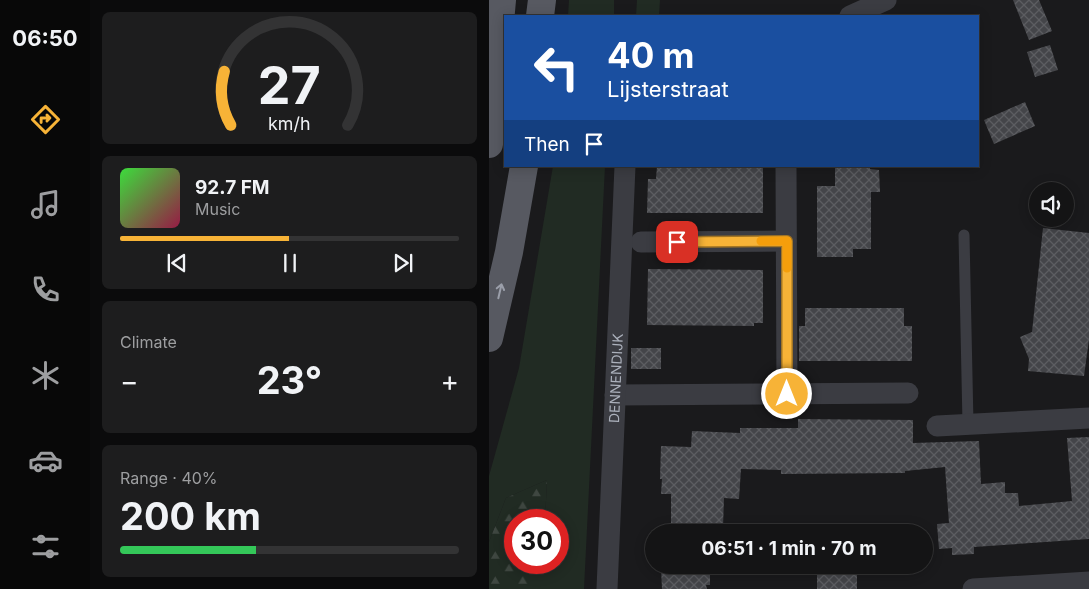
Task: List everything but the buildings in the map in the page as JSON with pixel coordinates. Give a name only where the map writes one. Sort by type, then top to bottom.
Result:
[{"type":"main road","points":[[489,144],[502,0]]},
{"type":"main road","points":[[540,15],[542,0]]},
{"type":"main road","points":[[489,338],[509,252],[523,167]]},
{"type":"street","points":[[852,15],[886,0]]},
{"type":"street","name":"DENNENDIJK","points":[[607,589],[625,167]]},
{"type":"street","points":[[786,167],[787,394]]},
{"type":"street","points":[[641,242],[787,241]]},
{"type":"street","points":[[615,395],[908,393]]},
{"type":"street","points":[[937,426],[1089,418]]},
{"type":"street","points":[[973,589],[1089,582]]},
{"type":"lane","points":[[964,235],[968,424]]},
{"type":"green space","points":[[569,0],[614,0],[614,15],[568,15]]},
{"type":"green space","points":[[637,0],[660,0],[659,15],[636,15]]},
{"type":"green space","points":[[553,167],[605,167],[584,589],[545,589],[545,574],[569,574],[569,509],[546,509],[547,480],[506,498],[489,542],[489,476],[519,368]]},
{"type":"green space","points":[[547,480],[546,509],[504,509],[504,574],[545,574],[545,589],[489,589],[489,542],[506,498]]},
{"type":"slow traffic","points":[[761,241],[787,241],[787,268]]},
{"type":"route","points":[[677,242],[787,241],[787,394]]}]
